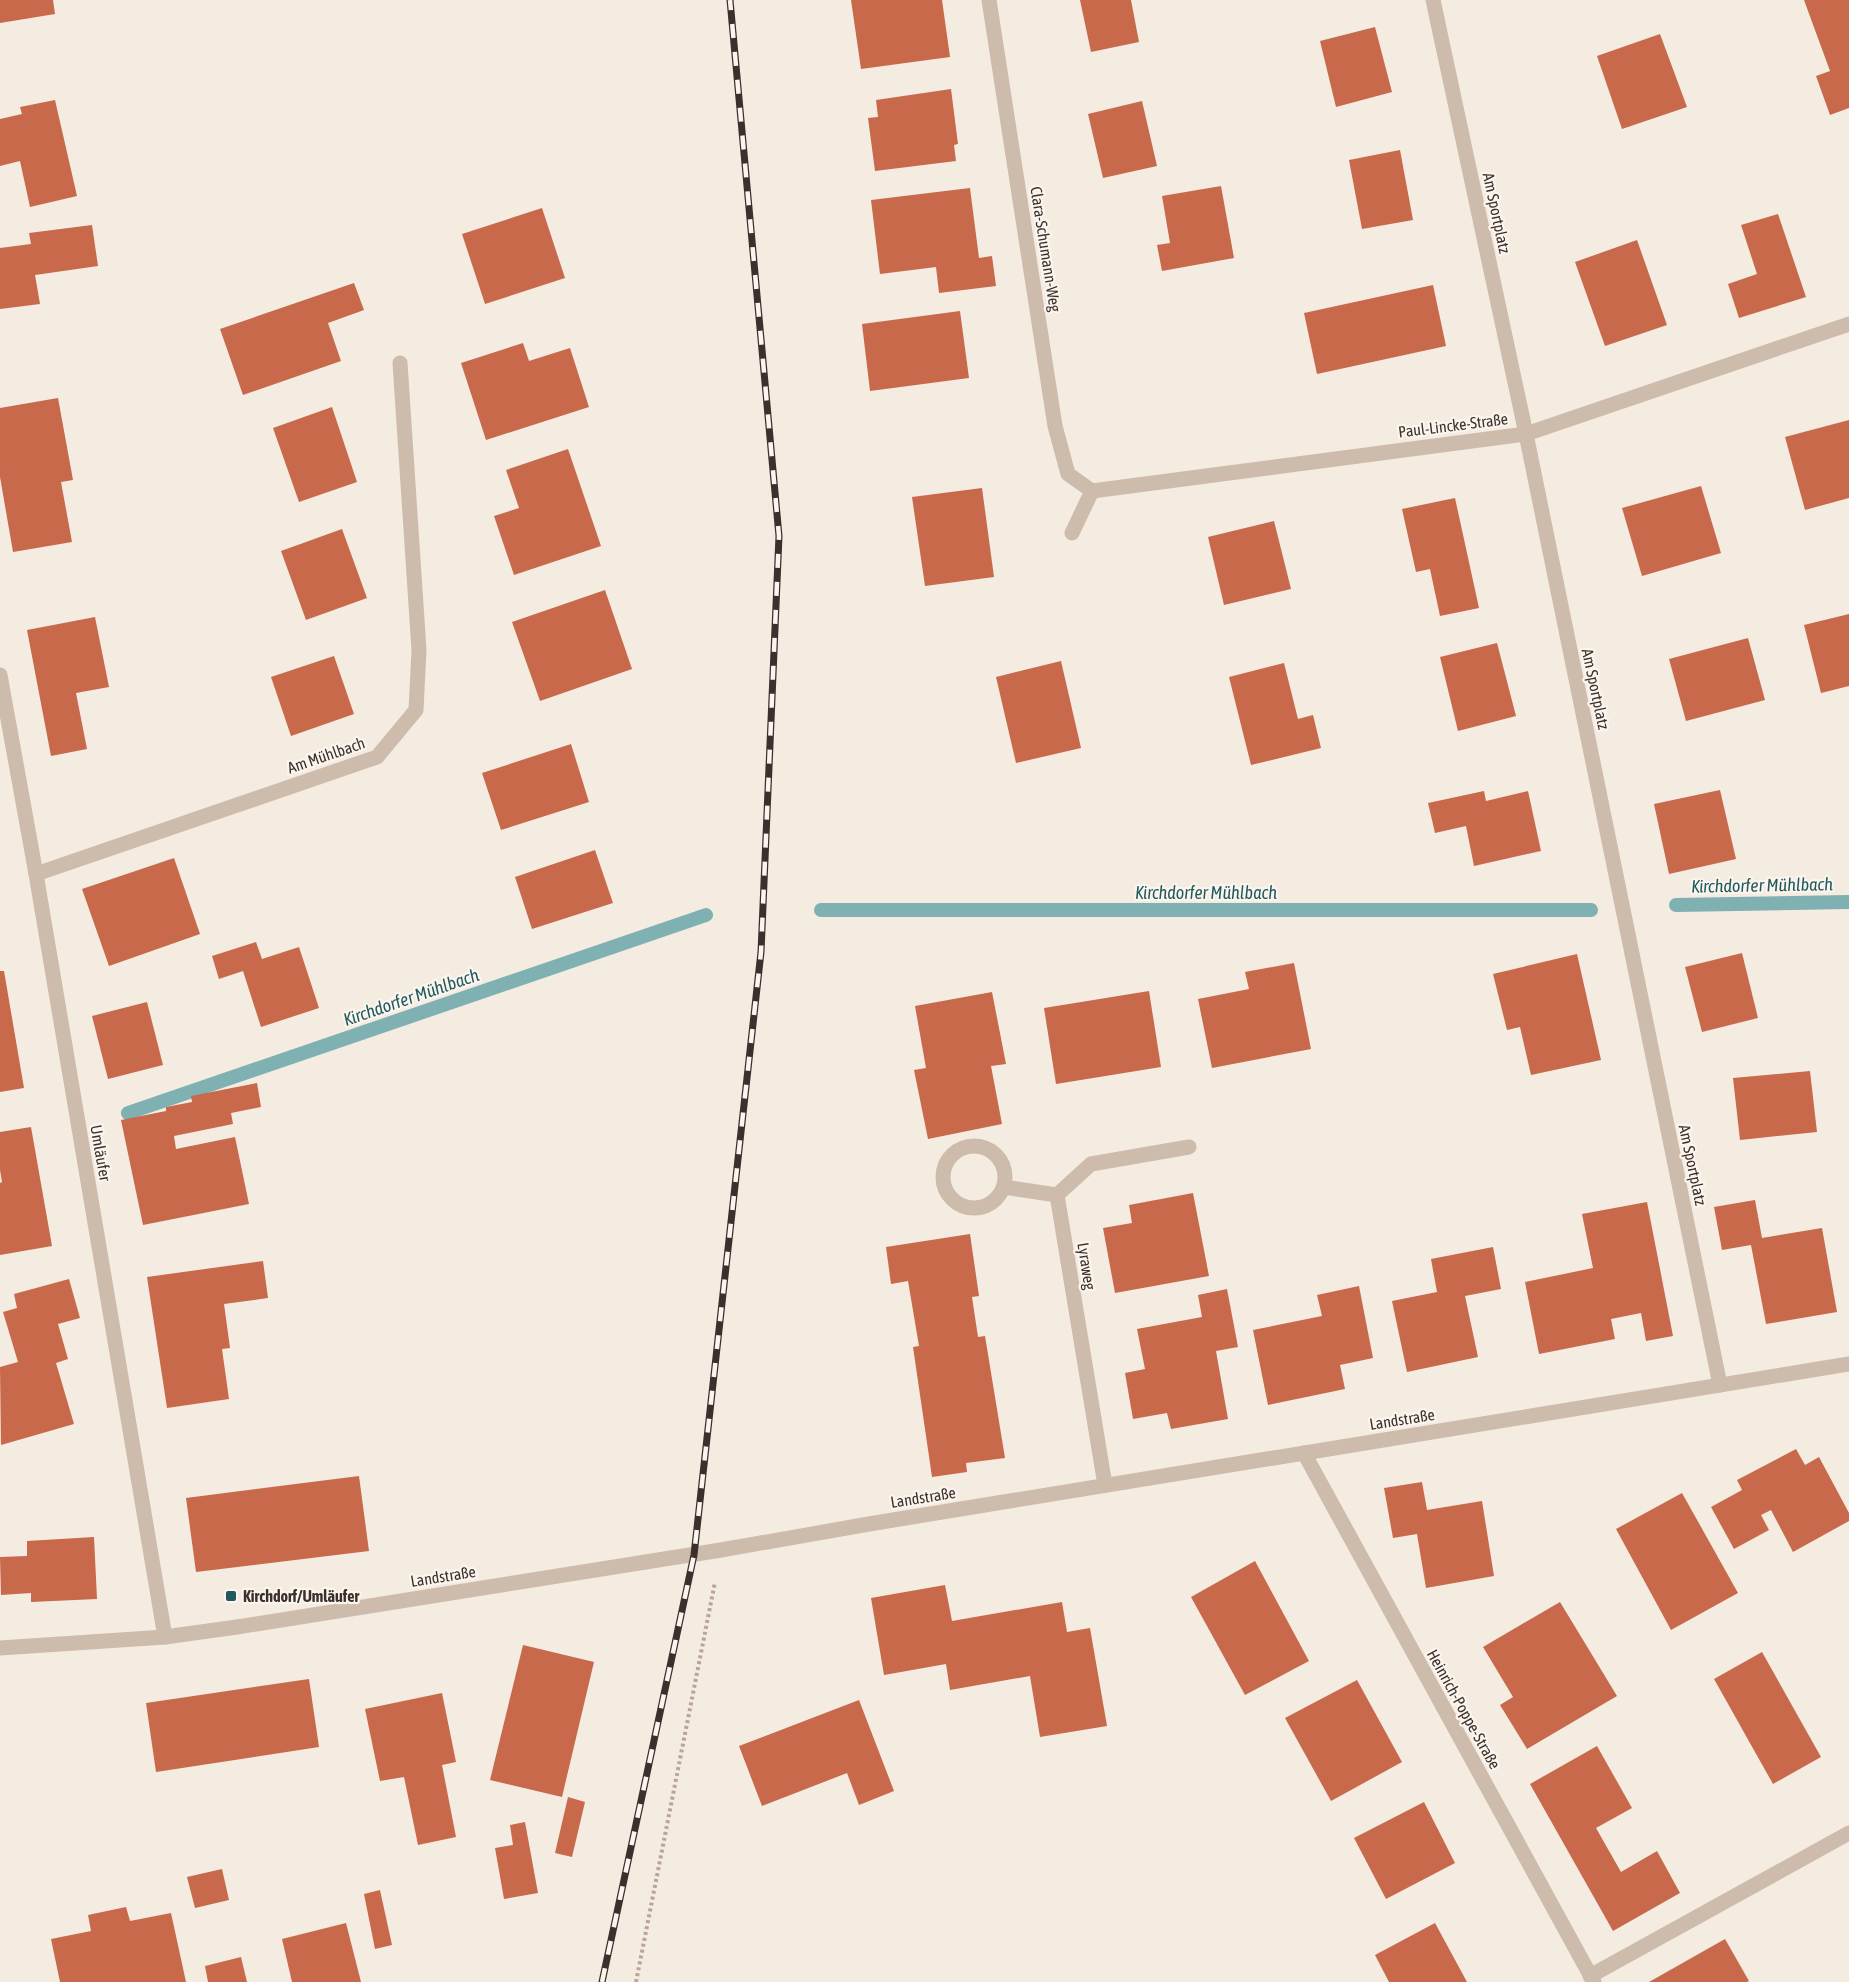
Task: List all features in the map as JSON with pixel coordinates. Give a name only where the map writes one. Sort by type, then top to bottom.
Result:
[{"type":"street","name":"Clara-Schumann-Weg","points":[[989,0],[1055,426],[1068,474],[1092,491]]},
{"type":"street","name":"Am Sportplatz","points":[[1433,0],[1526,434],[1720,1385]]},
{"type":"street","name":"Paul-Lincke-Straße","points":[[1092,491],[1526,434],[1849,324]]},
{"type":"street","name":"Am Mühlbach","points":[[36,874],[377,757],[416,710],[419,650],[400,363]]},
{"type":"street","points":[[1072,533],[1092,491]]},
{"type":"street","name":"Umläufer","points":[[0,675],[36,874],[165,1636]]},
{"type":"street","points":[[973,1145],[983,1147],[999,1158],[1005,1176],[1004,1187],[991,1203],[981,1208],[970,1209],[951,1199],[942,1180],[943,1169],[947,1159],[954,1152],[973,1145]]},
{"type":"street","points":[[1004,1187],[1057,1195],[1091,1164],[1189,1147]]},
{"type":"street","name":"Lyraweg","points":[[1057,1195],[1105,1485]]},
{"type":"street","name":"Landstraße","points":[[0,1648],[165,1636],[237,1627],[721,1550],[1849,1364]]},
{"type":"street","name":"Heinrich-Poppe-Straße","points":[[1304,1453],[1592,1979]]},
{"type":"street","points":[[1592,1979],[1849,1833]]},
{"type":"path","points":[[636,1982],[721,1550]]},
{"type":"building","points":[[0,0],[53,0],[55,14],[0,23]]},
{"type":"building","points":[[851,0],[942,0],[950,57],[861,69]]},
{"type":"building","points":[[1080,0],[1131,0],[1139,42],[1091,52]]},
{"type":"building","points":[[1804,0],[1849,0],[1849,108],[1830,115],[1816,76],[1830,71]]},
{"type":"building","points":[[1375,27],[1392,92],[1336,107],[1320,41]]},
{"type":"building","points":[[1660,34],[1687,107],[1622,129],[1597,56]]},
{"type":"building","points":[[951,89],[958,144],[954,145],[956,161],[875,171],[868,118],[878,117],[876,100]]},
{"type":"building","points":[[55,100],[77,196],[30,207],[20,161],[0,166],[0,119],[22,114],[20,107]]},
{"type":"building","points":[[1142,101],[1157,166],[1103,178],[1088,114]]},
{"type":"building","points":[[1400,150],[1413,220],[1362,229],[1349,160]]},
{"type":"building","points":[[1221,186],[1234,258],[1162,271],[1157,245],[1170,243],[1162,196]]},
{"type":"building","points":[[970,188],[979,258],[992,256],[996,286],[939,293],[936,267],[880,274],[871,200]]},
{"type":"building","points":[[542,208],[565,278],[485,304],[462,234]]},
{"type":"building","points":[[1778,214],[1806,297],[1739,318],[1728,284],[1757,274],[1741,225]]},
{"type":"building","points":[[92,225],[98,266],[35,275],[40,304],[0,309],[0,248],[31,244],[29,233]]},
{"type":"building","points":[[1637,240],[1667,325],[1605,346],[1575,262]]},
{"type":"building","points":[[354,283],[364,310],[328,323],[341,361],[243,395],[220,329]]},
{"type":"building","points":[[1433,285],[1446,346],[1317,374],[1304,313]]},
{"type":"building","points":[[960,311],[969,378],[870,391],[862,324]]},
{"type":"building","points":[[523,343],[529,361],[570,348],[589,407],[486,440],[461,363]]},
{"type":"building","points":[[58,398],[73,480],[61,482],[72,542],[13,552],[0,477],[0,408]]},
{"type":"building","points":[[332,407],[357,482],[299,502],[273,428]]},
{"type":"building","points":[[1849,420],[1849,498],[1805,510],[1785,437]]},
{"type":"building","points":[[568,449],[601,546],[514,575],[494,516],[519,508],[506,470]]},
{"type":"building","points":[[1701,486],[1721,553],[1642,576],[1622,508]]},
{"type":"building","points":[[982,488],[994,577],[925,586],[912,497]]},
{"type":"building","points":[[1455,498],[1479,608],[1440,616],[1430,569],[1416,572],[1402,509]]},
{"type":"building","points":[[1274,521],[1291,589],[1224,605],[1208,537]]},
{"type":"building","points":[[342,529],[367,598],[306,620],[281,551]]},
{"type":"building","points":[[605,590],[632,669],[540,701],[512,622]]},
{"type":"building","points":[[1849,614],[1849,686],[1821,693],[1804,625]]},
{"type":"building","points":[[95,617],[109,687],[76,693],[87,749],[51,756],[27,630]]},
{"type":"building","points":[[1748,638],[1765,700],[1686,721],[1669,659]]},
{"type":"building","points":[[1497,643],[1516,716],[1458,731],[1440,657]]},
{"type":"building","points":[[334,656],[354,714],[291,736],[271,677]]},
{"type":"building","points":[[1061,661],[1081,748],[1016,763],[996,677]]},
{"type":"building","points":[[1284,663],[1298,719],[1313,715],[1321,748],[1251,765],[1229,677]]},
{"type":"building","points":[[571,744],[589,802],[501,830],[482,773]]},
{"type":"building","points":[[1720,790],[1736,859],[1669,874],[1654,804]]},
{"type":"building","points":[[1484,791],[1486,801],[1528,791],[1541,851],[1474,866],[1466,826],[1435,833],[1428,803]]},
{"type":"building","points":[[595,850],[613,903],[532,929],[515,877]]},
{"type":"building","points":[[174,858],[200,934],[109,966],[82,889]]},
{"type":"building","points":[[256,942],[262,959],[299,947],[319,1008],[261,1027],[243,971],[219,979],[212,956]]},
{"type":"building","points":[[1742,953],[1758,1018],[1702,1032],[1685,967]]},
{"type":"building","points":[[1577,954],[1601,1060],[1531,1075],[1520,1027],[1507,1030],[1493,974]]},
{"type":"building","points":[[1294,963],[1311,1049],[1212,1068],[1198,999],[1249,989],[1245,972]]},
{"type":"building","points":[[0,971],[4,971],[24,1088],[0,1092]]},
{"type":"building","points":[[1149,991],[1161,1067],[1056,1084],[1044,1008]]},
{"type":"building","points":[[992,992],[1006,1064],[991,1066],[1002,1124],[928,1139],[914,1070],[926,1068],[915,1006]]},
{"type":"building","points":[[147,1002],[163,1065],[108,1079],[92,1016]]},
{"type":"building","points":[[1810,1071],[1817,1132],[1740,1140],[1733,1078]]},
{"type":"building","points":[[257,1083],[261,1107],[231,1113],[233,1124],[174,1136],[176,1149],[235,1137],[249,1204],[143,1225],[121,1120],[166,1111],[166,1107],[192,1102],[191,1096]]},
{"type":"building","points":[[31,1127],[52,1246],[0,1255],[0,1183],[2,1182],[0,1132]]},
{"type":"building","points":[[1193,1193],[1209,1276],[1115,1293],[1103,1228],[1132,1223],[1129,1205]]},
{"type":"building","points":[[1755,1200],[1762,1238],[1822,1228],[1837,1312],[1766,1324],[1751,1245],[1722,1250],[1714,1207]]},
{"type":"building","points":[[1647,1202],[1673,1336],[1646,1341],[1641,1313],[1611,1319],[1615,1339],[1539,1354],[1525,1282],[1593,1268],[1582,1214]]},
{"type":"building","points":[[970,1234],[979,1296],[972,1297],[978,1337],[985,1336],[1005,1458],[966,1463],[967,1472],[932,1477],[913,1347],[919,1346],[908,1281],[891,1284],[886,1247]]},
{"type":"building","points":[[1493,1247],[1501,1289],[1465,1296],[1478,1357],[1407,1372],[1392,1301],[1437,1292],[1431,1259]]},
{"type":"building","points":[[263,1261],[268,1298],[224,1304],[230,1348],[222,1349],[229,1399],[167,1408],[147,1277]]},
{"type":"building","points":[[69,1279],[80,1318],[58,1324],[68,1359],[56,1363],[74,1424],[1,1445],[0,1367],[18,1362],[3,1312],[17,1308],[14,1294]]},
{"type":"building","points":[[1359,1286],[1373,1358],[1340,1365],[1345,1389],[1268,1405],[1253,1330],[1322,1316],[1317,1295]]},
{"type":"building","points":[[1227,1289],[1238,1347],[1216,1351],[1228,1419],[1171,1429],[1167,1413],[1133,1419],[1125,1373],[1145,1369],[1137,1329],[1202,1317],[1198,1295]]},
{"type":"building","points":[[1796,1449],[1805,1465],[1819,1457],[1849,1513],[1849,1521],[1793,1552],[1771,1510],[1761,1515],[1769,1530],[1734,1549],[1711,1507],[1742,1490],[1737,1480]]},
{"type":"building","points":[[359,1476],[369,1551],[196,1572],[186,1498]]},
{"type":"building","points":[[1422,1482],[1427,1510],[1482,1501],[1494,1576],[1426,1588],[1417,1534],[1393,1538],[1384,1488]]},
{"type":"building","points":[[1682,1493],[1738,1593],[1671,1630],[1616,1529]]},
{"type":"building","points":[[94,1537],[97,1599],[31,1602],[31,1593],[1,1595],[0,1557],[27,1556],[27,1541]]},
{"type":"building","points":[[1255,1561],[1309,1661],[1245,1695],[1191,1597]]},
{"type":"building","points":[[945,1585],[952,1621],[1062,1602],[1067,1632],[1090,1628],[1107,1726],[1040,1737],[1030,1676],[950,1690],[946,1664],[884,1675],[871,1598]]},
{"type":"building","points":[[1560,1602],[1617,1696],[1527,1749],[1500,1705],[1513,1697],[1483,1647]]},
{"type":"building","points":[[523,1645],[594,1662],[562,1797],[490,1780]]},
{"type":"building","points":[[1762,1652],[1821,1757],[1773,1784],[1714,1679]]},
{"type":"building","points":[[309,1679],[319,1747],[156,1772],[146,1703]]},
{"type":"building","points":[[1357,1680],[1402,1762],[1331,1801],[1285,1718]]},
{"type":"building","points":[[442,1693],[456,1762],[442,1765],[456,1837],[418,1845],[404,1777],[380,1781],[365,1709]]},
{"type":"building","points":[[859,1700],[894,1791],[859,1805],[847,1773],[762,1806],[739,1746]]},
{"type":"building","points":[[1597,1746],[1632,1808],[1596,1828],[1621,1872],[1657,1851],[1680,1893],[1613,1931],[1530,1784]]},
{"type":"building","points":[[568,1797],[585,1802],[572,1857],[555,1853]]},
{"type":"building","points":[[1424,1802],[1455,1863],[1386,1899],[1354,1838]]},
{"type":"building","points":[[525,1822],[538,1893],[504,1899],[495,1848],[513,1845],[510,1825]]},
{"type":"building","points":[[222,1869],[229,1900],[195,1908],[187,1877]]},
{"type":"building","points":[[380,1890],[392,1945],[375,1949],[364,1894]]},
{"type":"building","points":[[126,1907],[130,1921],[171,1913],[186,1982],[60,1982],[51,1939],[91,1931],[88,1915]]},
{"type":"building","points":[[346,1923],[361,1982],[292,1982],[282,1939]]},
{"type":"building","points":[[1435,1923],[1467,1982],[1389,1982],[1375,1955]]},
{"type":"building","points":[[1725,1939],[1749,1981],[1649,1982]]},
{"type":"building","points":[[241,1957],[247,1982],[208,1982],[205,1966]]},
{"type":"waterway","name":"Kirchdorfer Mühlbach","points":[[1676,905],[1849,902]]},
{"type":"waterway","name":"Kirchdorfer Mühlbach","points":[[821,910],[1591,910]]},
{"type":"waterway","name":"Kirchdorfer Mühlbach","points":[[128,1113],[706,915]]},
{"type":"railway","points":[[602,1982],[694,1555],[761,952],[779,536],[730,0]]},
{"type":"place","name":"Kirchdorf/Umläufer","points":[[231,1596]]}]
